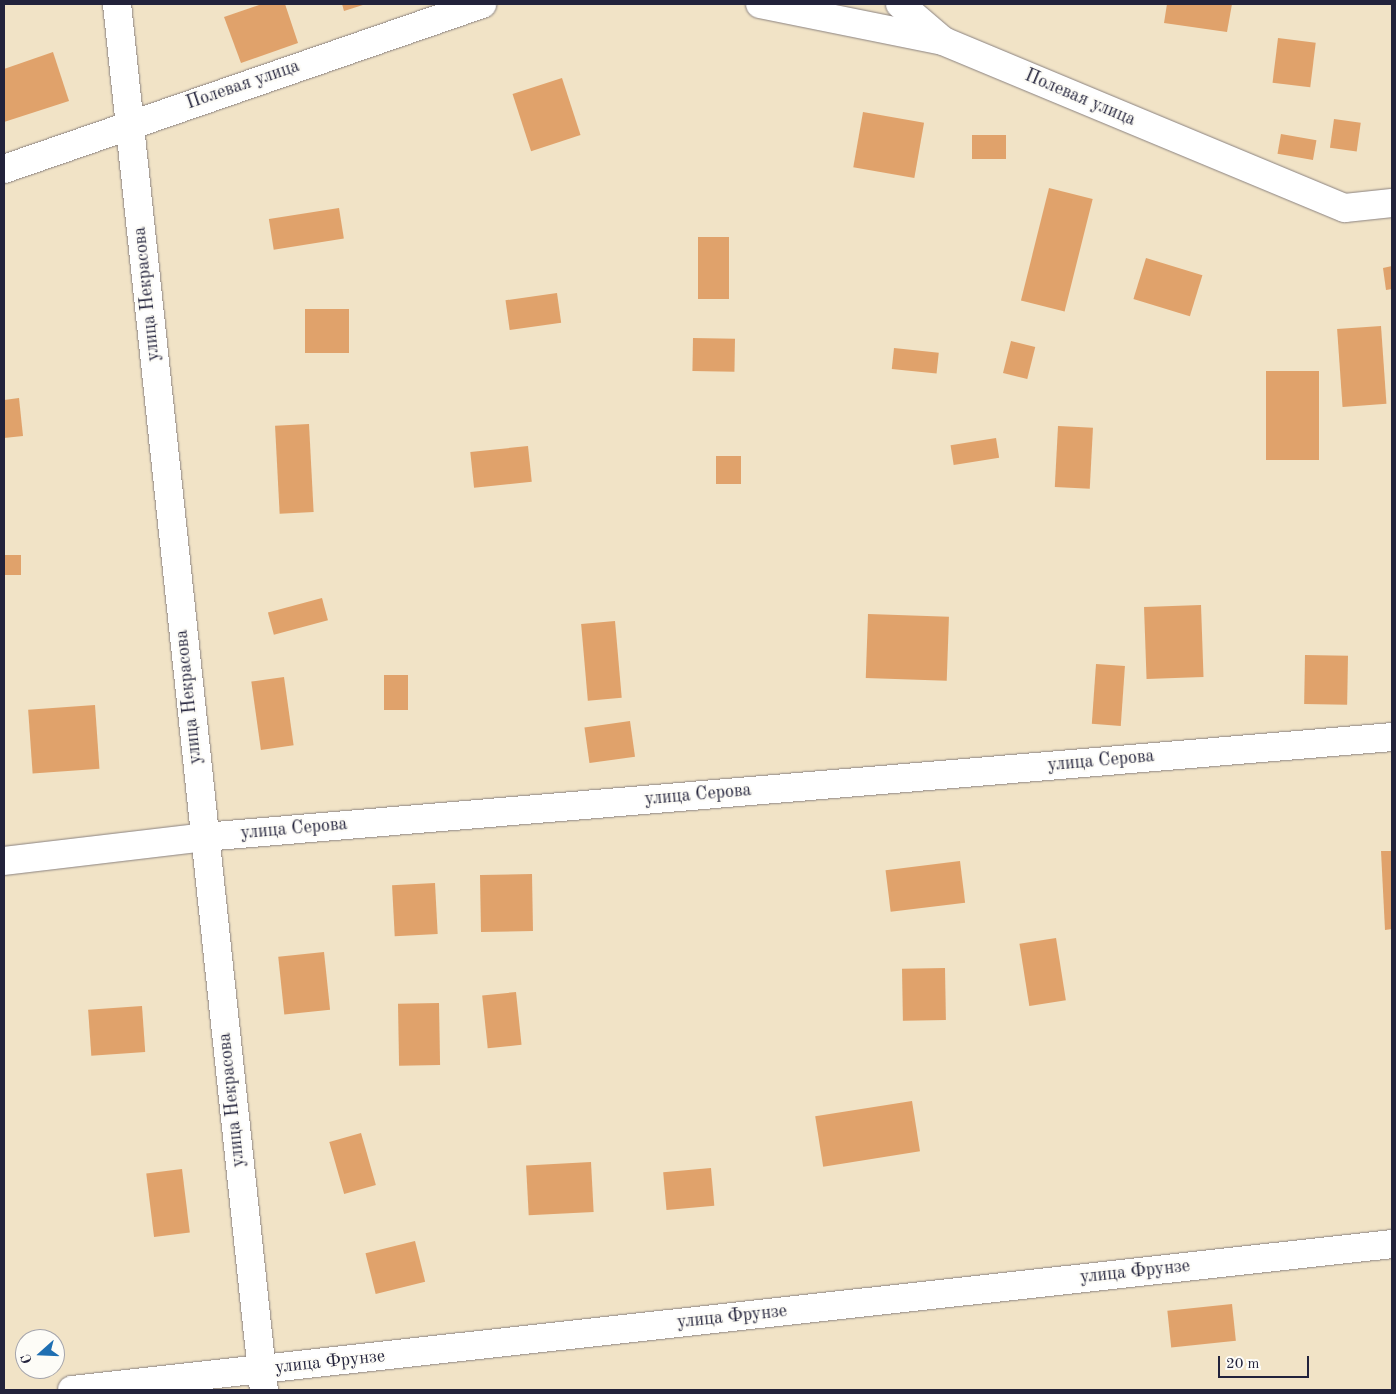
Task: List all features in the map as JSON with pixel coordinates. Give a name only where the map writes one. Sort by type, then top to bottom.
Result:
[{"type":"street","name":"улица Некрасова","points":[[117,4],[263,1380]]},
{"type":"street","name":"Полевая улица","points":[[4,169],[129,124],[482,4]]},
{"type":"street","name":"Полевая улица","points":[[760,4],[943,41],[1345,208],[1392,203]]},
{"type":"street","points":[[900,4],[943,41]]},
{"type":"street","name":"улица Серова","points":[[4,860],[204,837],[1392,736]]},
{"type":"street","name":"улица Фрунзе","points":[[72,1390],[263,1380],[1392,1244]]},
{"type":"building","points":[[262,4],[285,4],[298,43],[241,63],[224,17]]},
{"type":"building","points":[[342,4],[366,4],[344,11]]},
{"type":"building","points":[[1167,4],[1232,4],[1227,32],[1164,23]]},
{"type":"building","points":[[1278,38],[1316,43],[1310,87],[1273,83]]},
{"type":"building","points":[[53,52],[69,101],[4,122],[4,69]]},
{"type":"building","points":[[562,78],[581,135],[531,151],[513,94]]},
{"type":"building","points":[[863,112],[924,123],[914,178],[853,167]]},
{"type":"building","points":[[1334,119],[1361,123],[1357,151],[1330,148]]},
{"type":"building","points":[[1281,134],[1316,140],[1313,160],[1278,154]]},
{"type":"building","points":[[972,135],[1006,135],[1006,159],[972,159]]},
{"type":"building","points":[[1049,188],[1093,199],[1065,311],[1021,301]]},
{"type":"building","points":[[339,208],[344,239],[274,250],[269,219]]},
{"type":"building","points":[[698,237],[729,237],[729,299],[698,299]]},
{"type":"building","points":[[1146,258],[1202,275],[1190,316],[1133,299]]},
{"type":"building","points":[[1392,266],[1392,289],[1386,290],[1383,268]]},
{"type":"building","points":[[557,293],[561,323],[510,330],[506,300]]},
{"type":"building","points":[[305,309],[349,309],[349,353],[305,353]]},
{"type":"building","points":[[1381,326],[1386,404],[1343,407],[1337,329]]},
{"type":"building","points":[[693,338],[735,339],[734,372],[692,371]]},
{"type":"building","points":[[1011,341],[1035,347],[1027,379],[1003,373]]},
{"type":"building","points":[[894,348],[939,353],[937,374],[892,369]]},
{"type":"building","points":[[1266,371],[1319,371],[1319,460],[1266,460]]},
{"type":"building","points":[[19,398],[23,436],[4,438],[4,400]]},
{"type":"building","points":[[309,424],[314,512],[280,514],[275,426]]},
{"type":"building","points":[[1058,426],[1093,428],[1090,489],[1055,487]]},
{"type":"building","points":[[996,438],[999,458],[954,465],[951,445]]},
{"type":"building","points":[[528,446],[532,482],[474,488],[470,452]]},
{"type":"building","points":[[716,456],[741,456],[741,484],[716,484]]},
{"type":"building","points":[[4,555],[21,555],[21,575],[4,575]]},
{"type":"building","points":[[322,598],[328,620],[274,635],[268,612]]},
{"type":"building","points":[[1201,605],[1204,677],[1147,679],[1144,607]]},
{"type":"building","points":[[868,614],[949,617],[947,681],[866,678]]},
{"type":"building","points":[[615,621],[622,698],[588,701],[581,624]]},
{"type":"building","points":[[1305,655],[1348,656],[1347,705],[1304,704]]},
{"type":"building","points":[[1096,664],[1125,666],[1121,726],[1092,724]]},
{"type":"building","points":[[384,675],[408,675],[408,710],[384,710]]},
{"type":"building","points":[[284,677],[294,745],[261,750],[251,682]]},
{"type":"building","points":[[95,705],[99,769],[33,774],[28,710]]},
{"type":"building","points":[[630,721],[635,757],[589,763],[584,727]]},
{"type":"building","points":[[1381,851],[1392,851],[1392,929],[1385,930]]},
{"type":"building","points":[[960,861],[965,903],[891,912],[886,870]]},
{"type":"building","points":[[532,874],[533,931],[481,932],[480,875]]},
{"type":"building","points":[[435,883],[438,934],[395,936],[392,885]]},
{"type":"building","points":[[1056,938],[1066,1000],[1029,1006],[1019,944]]},
{"type":"building","points":[[324,952],[330,1010],[284,1014],[278,957]]},
{"type":"building","points":[[945,968],[946,1020],[903,1021],[902,969]]},
{"type":"building","points":[[516,992],[522,1045],[488,1048],[482,996]]},
{"type":"building","points":[[439,1003],[440,1065],[399,1066],[398,1004]]},
{"type":"building","points":[[142,1006],[145,1052],[91,1056],[88,1010]]},
{"type":"building","points":[[912,1101],[920,1151],[823,1167],[815,1116]]},
{"type":"building","points":[[361,1133],[376,1185],[344,1194],[329,1142]]},
{"type":"building","points":[[591,1162],[594,1212],[529,1215],[526,1165]]},
{"type":"building","points":[[711,1168],[714,1206],[666,1210],[663,1172]]},
{"type":"building","points":[[182,1169],[190,1233],[154,1237],[146,1173]]},
{"type":"building","points":[[415,1241],[425,1282],[376,1294],[366,1253]]},
{"type":"building","points":[[1232,1304],[1236,1341],[1171,1348],[1167,1311]]}]
